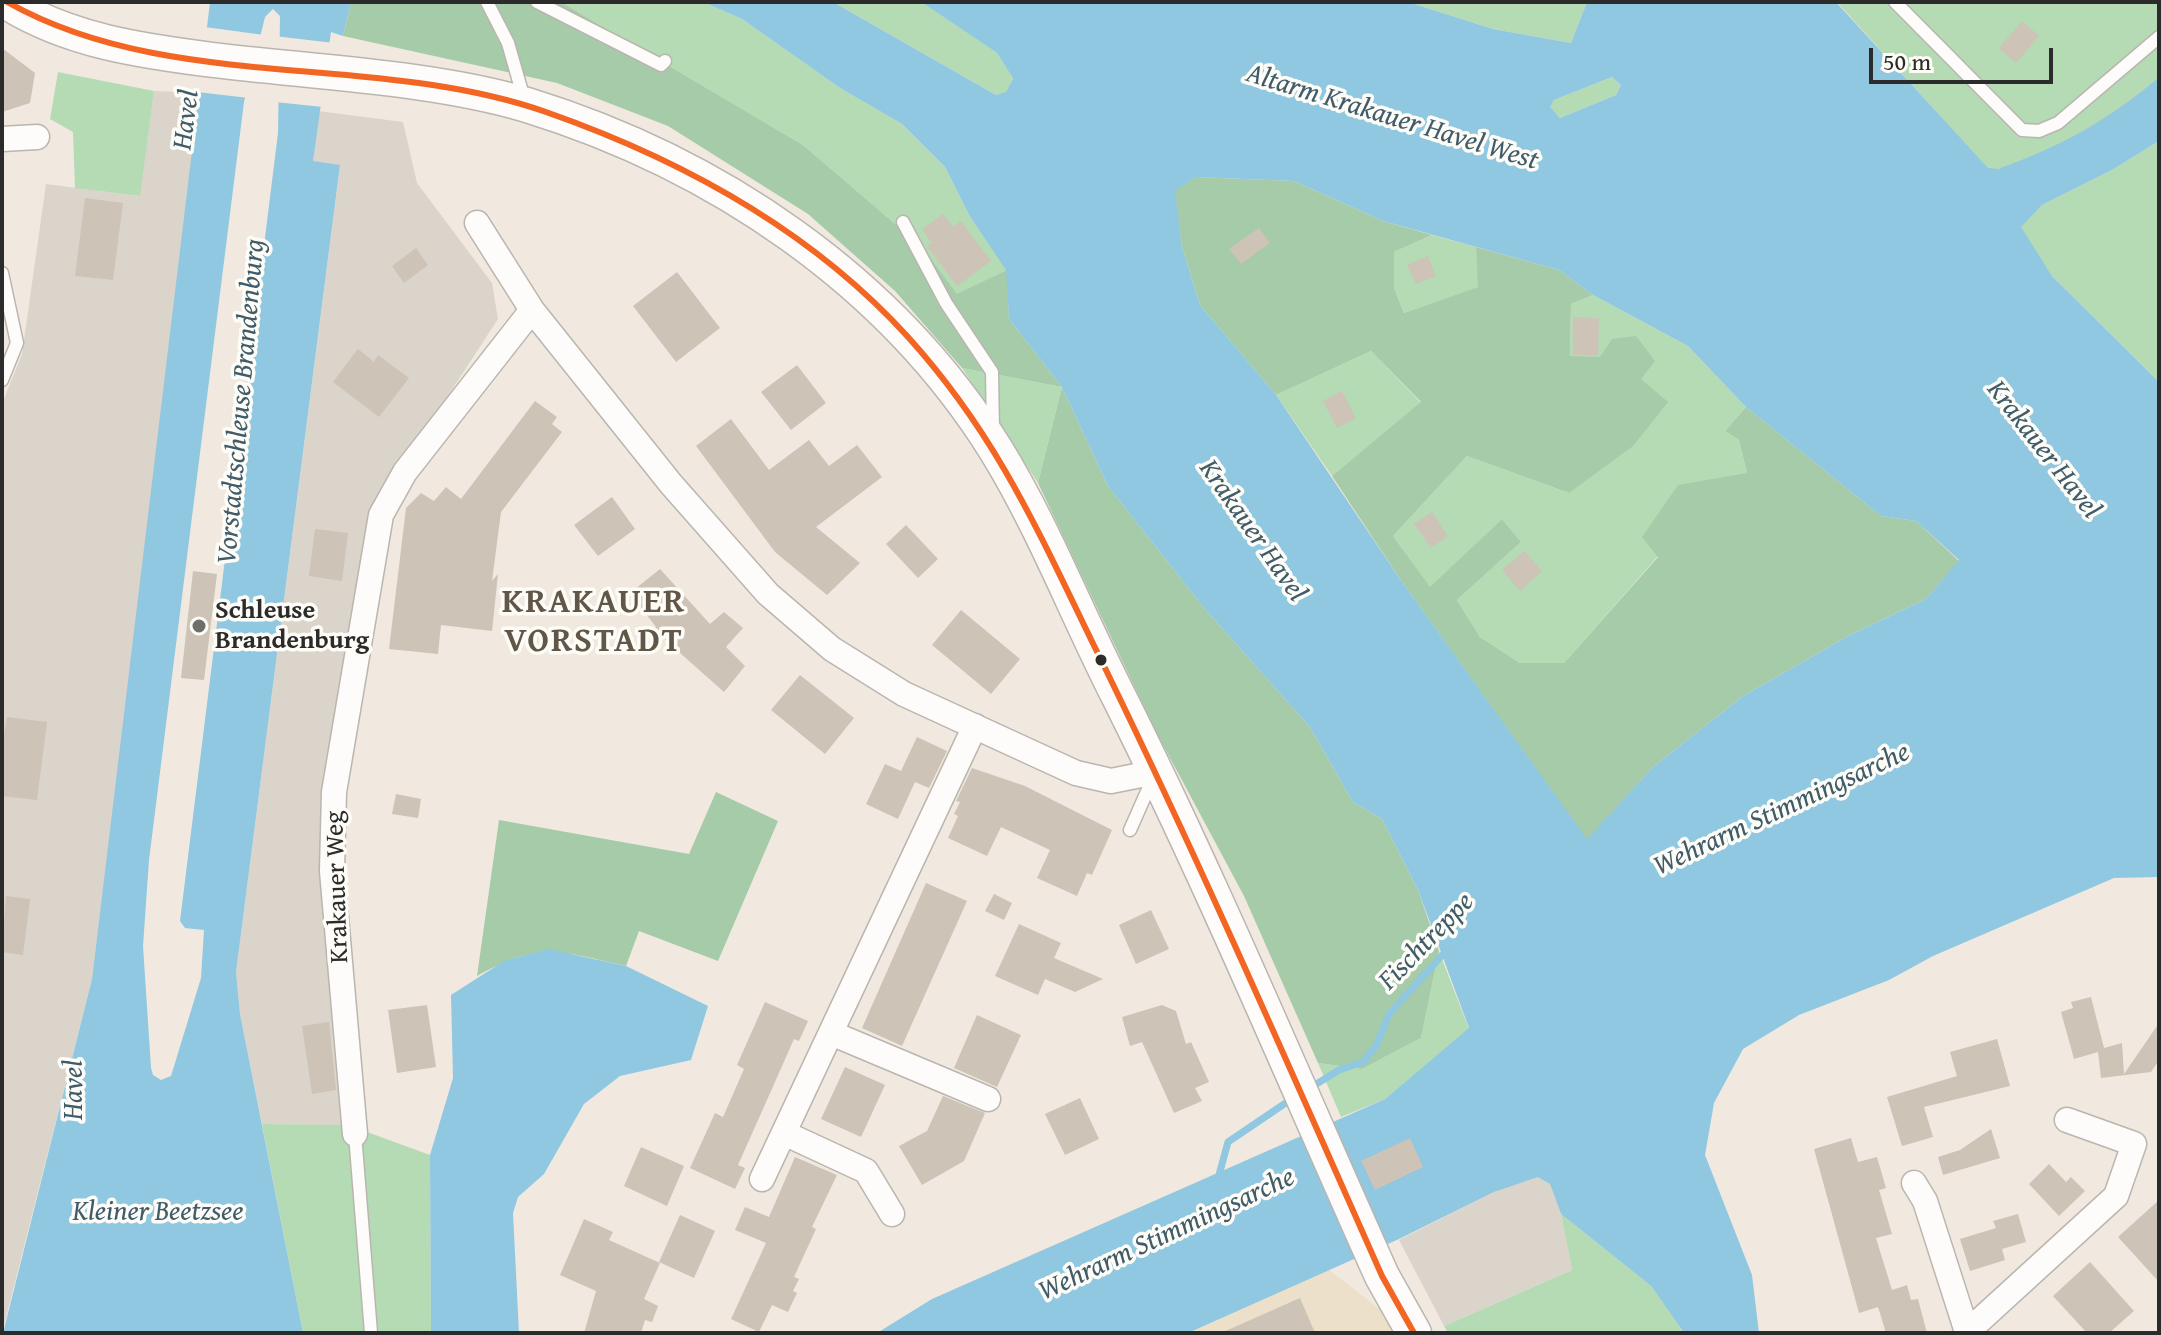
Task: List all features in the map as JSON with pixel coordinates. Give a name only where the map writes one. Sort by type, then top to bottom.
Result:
[{"type":"main road","points":[[7,2],[75,33],[139,50],[387,81],[525,105],[656,153],[723,189],[788,230],[849,281],[907,336],[994,447],[1035,519],[1156,772],[1382,1276],[1414,1333]]},
{"type":"street","points":[[2,139],[37,137]]},
{"type":"street","points":[[477,223],[532,310],[671,484],[768,594],[832,649],[904,694],[1076,773],[1111,781],[1156,772]]},
{"type":"street","name":"Krakauer Weg","points":[[355,1134],[332,871],[334,792],[351,707],[381,515],[405,472],[532,310]]},
{"type":"street","points":[[762,1179],[975,726]]},
{"type":"street","points":[[831,1033],[988,1099]]},
{"type":"street","points":[[1914,1183],[1925,1201],[1966,1332],[2116,1196],[2134,1144],[2067,1120]]},
{"type":"street","points":[[784,1133],[866,1171],[892,1214]]},
{"type":"lane","points":[[487,2],[508,43],[525,105]]},
{"type":"lane","points":[[537,2],[661,65],[665,61]]},
{"type":"lane","points":[[1895,2],[2022,130],[2039,131],[2058,123],[2159,37]]},
{"type":"lane","points":[[903,222],[946,303],[992,372],[994,447]]},
{"type":"lane","points":[[2,273],[17,343],[2,380]]},
{"type":"lane","points":[[1130,830],[1156,772]]},
{"type":"lane","points":[[355,1134],[371,1333]]},
{"type":"shaded area","points":[[154,91],[201,93],[188,207],[92,979],[2,1333],[2,404],[22,354],[46,184],[139,196]]},
{"type":"shaded area","points":[[318,111],[403,122],[417,183],[492,283],[498,319],[401,468],[324,819],[348,1125],[262,1124],[240,1014],[236,972],[340,166],[313,162]]},
{"type":"shaded area","points":[[1538,1176],[1550,1184],[1561,1214],[1572,1270],[1444,1326],[1399,1240],[1494,1192]]},
{"type":"shaded area","points":[[1328,1269],[1386,1314],[1398,1333],[1188,1333]]},
{"type":"green space","points":[[351,2],[561,2],[803,145],[921,246],[957,294],[1007,270],[1009,319],[1062,387],[962,368],[895,291],[808,214],[668,126],[557,83],[343,36]]},
{"type":"green space","points":[[561,2],[703,2],[742,19],[840,88],[902,124],[945,167],[969,215],[1007,270],[957,295],[921,246],[803,145]]},
{"type":"green space","points":[[833,2],[921,2],[997,53],[1013,77],[1006,93],[996,95]]},
{"type":"green space","points":[[1408,2],[1587,2],[1571,43],[1493,29]]},
{"type":"green space","points":[[1837,2],[2159,2],[2159,77],[2102,121],[2054,150],[2008,167],[1988,169]]},
{"type":"green space","points":[[58,72],[154,91],[140,196],[75,188],[73,132],[50,119]]},
{"type":"green space","points":[[1612,77],[1621,85],[1616,95],[1560,118],[1549,107],[1554,100]]},
{"type":"green space","points":[[2159,141],[2159,382],[2052,276],[2020,227],[2042,205],[2112,170]]},
{"type":"green space","points":[[1196,177],[1294,181],[1383,221],[1432,235],[1394,252],[1394,288],[1404,313],[1478,287],[1476,247],[1559,270],[1593,295],[1571,304],[1570,356],[1600,357],[1612,339],[1636,336],[1655,361],[1641,379],[1668,402],[1633,446],[1569,493],[1467,456],[1393,536],[1430,587],[1502,519],[1521,542],[1457,600],[1480,637],[1520,663],[1564,663],[1658,557],[1642,537],[1678,485],[1747,473],[1739,440],[1725,431],[1746,407],[1881,516],[1916,521],[1959,561],[1926,599],[1850,635],[1743,696],[1653,767],[1587,840],[1400,579],[1332,476],[1421,402],[1371,351],[1276,395],[1200,305],[1182,247],[1174,190]]},
{"type":"green space","points":[[1432,235],[1476,247],[1479,287],[1404,313],[1394,288],[1394,252]]},
{"type":"green space","points":[[1593,295],[1688,346],[1746,407],[1725,431],[1739,440],[1747,473],[1658,556],[1564,663],[1520,663],[1480,637],[1457,600],[1521,542],[1502,519],[1430,588],[1393,536],[1467,456],[1569,493],[1600,357],[1570,357],[1571,304]]},
{"type":"green space","points":[[1371,351],[1421,403],[1332,476],[1276,395]]},
{"type":"green space","points":[[962,368],[1062,387],[1038,483]]},
{"type":"green space","points":[[1062,387],[1108,486],[1204,608],[1310,727],[1353,802],[1382,819],[1418,890],[1439,951],[1421,1038],[1362,1069],[1318,1063],[1244,896],[1155,730],[1038,483]]},
{"type":"green space","points":[[716,792],[778,821],[718,961],[639,931],[626,966],[550,952],[517,958],[477,976],[499,820],[689,854]]},
{"type":"green space","points":[[1439,951],[1469,1029],[1385,1099],[1341,1117],[1318,1063],[1362,1069],[1421,1038]]},
{"type":"green space","points":[[262,1124],[348,1125],[430,1155],[431,1333],[303,1333]]},
{"type":"green space","points":[[1561,1214],[1651,1286],[1684,1333],[1448,1333],[1444,1326],[1572,1270]]},
{"type":"water","points":[[210,2],[351,2],[343,36],[331,32],[313,161],[340,165],[236,972],[240,1014],[303,1333],[3,1333],[92,979]],"holes":[[[273,9],[280,16],[278,133],[180,921],[185,928],[204,930],[201,978],[171,1076],[161,1080],[153,1075],[151,1068],[143,946],[149,860],[244,102],[265,17]]]},
{"type":"water","points":[[703,2],[833,2],[996,95],[1006,92],[1013,78],[997,53],[921,2],[1408,2],[1493,29],[1571,43],[1587,2],[1836,2],[1988,168],[1998,169],[2083,131],[2159,77],[2159,141],[2112,170],[2042,205],[2021,227],[2052,276],[2159,382],[2159,877],[2114,878],[1933,956],[1889,980],[1799,1015],[1743,1049],[1714,1103],[1705,1155],[1752,1275],[1759,1333],[1684,1333],[1651,1286],[1561,1214],[1550,1184],[1538,1177],[1494,1192],[1399,1239],[1188,1333],[877,1333],[932,1299],[1385,1099],[1469,1028],[1418,890],[1382,819],[1353,802],[1310,727],[1204,608],[1108,486],[1062,387],[1009,319],[1006,270],[969,215],[945,167],[902,124],[840,88],[742,19]],"holes":[[[1612,77],[1621,85],[1616,95],[1560,118],[1550,107],[1554,100]],[[1196,177],[1294,181],[1383,221],[1559,270],[1593,295],[1688,346],[1746,407],[1881,516],[1916,521],[1959,560],[1926,599],[1850,635],[1743,696],[1653,767],[1587,839],[1400,579],[1276,395],[1200,305],[1182,247],[1175,191]]]},
{"type":"water","points":[[548,949],[626,966],[708,1006],[691,1060],[620,1076],[584,1104],[544,1174],[518,1197],[513,1213],[519,1333],[431,1333],[430,1155],[453,1078],[451,995],[504,961]]},
{"type":"pier","points":[[205,27],[264,35],[249,98],[197,92]]},
{"type":"pier","points":[[274,36],[334,43],[323,107],[275,102]]},
{"type":"building","points":[[2022,21],[2039,36],[2016,63],[1999,48]]},
{"type":"building","points":[[2,48],[35,73],[30,103],[2,112]]},
{"type":"building","points":[[85,198],[123,203],[113,280],[75,276]]},
{"type":"building","points":[[943,214],[953,227],[961,221],[991,261],[957,286],[927,246],[932,243],[922,229]]},
{"type":"building","points":[[1259,228],[1270,243],[1241,264],[1229,249]]},
{"type":"building","points":[[416,248],[428,265],[404,283],[392,266]]},
{"type":"building","points":[[1428,256],[1436,276],[1416,284],[1407,265]]},
{"type":"building","points":[[677,272],[720,328],[676,362],[633,306]]},
{"type":"building","points":[[1573,317],[1599,318],[1598,355],[1573,355]]},
{"type":"building","points":[[358,349],[374,362],[378,355],[409,378],[379,417],[333,382]]},
{"type":"building","points":[[797,365],[826,403],[791,430],[761,392]]},
{"type":"building","points":[[1342,391],[1356,418],[1337,428],[1323,401]]},
{"type":"building","points":[[535,401],[557,417],[552,424],[562,432],[501,512],[492,581],[498,574],[492,631],[441,625],[438,654],[389,649],[406,508],[421,493],[434,501],[446,487],[461,499]]},
{"type":"building","points":[[731,419],[769,470],[809,440],[829,466],[857,445],[882,477],[816,527],[860,563],[827,595],[775,552],[696,446]]},
{"type":"building","points":[[612,497],[635,529],[598,556],[574,525]]},
{"type":"building","points":[[1432,512],[1448,536],[1431,548],[1414,524]]},
{"type":"building","points":[[906,525],[938,559],[918,578],[886,544]]},
{"type":"building","points":[[315,529],[348,533],[342,581],[309,576]]},
{"type":"building","points":[[1524,551],[1542,571],[1520,591],[1502,570]]},
{"type":"building","points":[[660,569],[710,624],[724,612],[743,628],[726,647],[745,666],[724,692],[653,629],[656,627],[630,593]]},
{"type":"building","name":"Schleuse Brandenburg","points":[[193,571],[217,574],[204,680],[181,678]]},
{"type":"building","points":[[961,610],[1020,659],[991,694],[932,645]]},
{"type":"building","points":[[800,675],[854,718],[825,754],[771,710]]},
{"type":"building","points":[[7,717],[47,722],[37,800],[2,796],[2,747]]},
{"type":"building","points":[[917,737],[947,751],[929,788],[915,782],[898,819],[866,804],[885,764],[901,771]]},
{"type":"building","points":[[972,768],[1025,786],[1112,830],[1092,875],[1087,873],[1077,896],[1037,878],[1050,850],[1001,827],[987,856],[948,838],[958,816],[954,814],[960,802],[956,801]]},
{"type":"building","points":[[396,794],[421,799],[418,818],[392,814]]},
{"type":"building","points":[[926,883],[967,901],[902,1046],[862,1028]]},
{"type":"building","points":[[994,894],[1012,903],[1004,920],[985,911]]},
{"type":"building","points":[[6,896],[30,899],[23,955],[2,952]]},
{"type":"building","points":[[1151,910],[1169,949],[1136,964],[1119,925]]},
{"type":"building","points":[[1019,924],[1061,943],[1054,958],[1103,979],[1075,992],[1045,979],[1038,995],[995,976]]},
{"type":"building","points":[[2091,997],[2104,1048],[2122,1043],[2124,1074],[2159,1023],[2159,1060],[2151,1072],[2101,1078],[2098,1052],[2074,1059],[2061,1012],[2073,1008],[2071,1002]]},
{"type":"building","points":[[765,1002],[808,1021],[799,1041],[794,1039],[738,1165],[745,1168],[735,1189],[690,1168],[715,1113],[723,1117],[744,1069],[737,1065]]},
{"type":"building","points":[[427,1005],[436,1067],[397,1073],[388,1010]]},
{"type":"building","points":[[1162,1005],[1176,1011],[1186,1044],[1191,1042],[1209,1082],[1195,1088],[1202,1101],[1174,1113],[1142,1042],[1130,1046],[1122,1017]]},
{"type":"building","points":[[977,1015],[1021,1035],[997,1087],[954,1068]]},
{"type":"building","points":[[329,1022],[336,1090],[312,1094],[302,1026]]},
{"type":"building","points":[[1997,1039],[2010,1086],[1924,1107],[1933,1137],[1902,1146],[1887,1097],[1957,1076],[1950,1052]]},
{"type":"building","points":[[845,1067],[885,1085],[861,1137],[821,1119]]},
{"type":"building","points":[[943,1096],[985,1113],[964,1161],[922,1185],[899,1146],[927,1131]]},
{"type":"building","points":[[1080,1098],[1099,1139],[1065,1155],[1045,1114]]},
{"type":"building","points":[[1991,1129],[2000,1158],[1943,1175],[1938,1157],[1960,1150]]},
{"type":"building","points":[[1410,1138],[1423,1167],[1375,1190],[1361,1161]]},
{"type":"building","points":[[1851,1138],[1858,1162],[1877,1157],[1886,1188],[1879,1190],[1892,1234],[1876,1238],[1892,1290],[1907,1285],[1911,1300],[1918,1299],[1927,1333],[1886,1333],[1878,1307],[1859,1313],[1814,1149]]},
{"type":"building","points":[[641,1147],[684,1166],[667,1206],[624,1186]]},
{"type":"building","points":[[795,1157],[837,1175],[812,1227],[816,1229],[794,1277],[799,1279],[793,1291],[797,1293],[788,1312],[772,1305],[759,1332],[731,1319],[766,1243],[735,1230],[745,1207],[769,1217]]},
{"type":"building","points":[[2049,1164],[2066,1182],[2071,1177],[2085,1191],[2059,1216],[2029,1184]]},
{"type":"building","points":[[2159,1200],[2159,1282],[2118,1237]]},
{"type":"building","points":[[2018,1214],[2026,1242],[2002,1249],[2005,1260],[1970,1271],[1960,1239],[1996,1228],[1993,1221]]},
{"type":"building","points":[[680,1215],[715,1231],[694,1278],[659,1262]]},
{"type":"building","points":[[584,1219],[613,1232],[609,1240],[660,1263],[644,1299],[658,1306],[652,1322],[645,1320],[641,1333],[584,1333],[596,1291],[560,1275]]},
{"type":"building","points":[[2090,1262],[2134,1311],[2109,1333],[2087,1333],[2053,1296]]},
{"type":"building","points":[[1300,1298],[1315,1333],[1221,1333]]},
{"type":"waterway","name":"Fischtreppe","points":[[1310,1088],[1339,1070],[1363,1062],[1376,1046],[1389,1014],[1446,951]]},
{"type":"waterway","name":"Fischtreppe","points":[[1222,1181],[1219,1175],[1228,1142],[1293,1098]]},
{"type":"transit line","points":[[7,2],[70,31],[136,49],[203,61],[411,82],[480,94],[546,112],[645,152],[741,202],[829,263],[870,299],[908,337],[970,416],[1041,537],[1177,820],[1382,1276],[1414,1333]]},
{"type":"place","name":"Schleuse Brandenburg","points":[[199,626]]},
{"type":"district","name":"KRAKAUER VORSTADT","points":[[594,622]]},
{"type":"water label","name":"Altarm Krakauer Havel West","points":[[1392,118]]},
{"type":"water label","name":"Havel","points":[[187,120]]},
{"type":"water label","name":"Vorstadtschleuse Brandenburg","points":[[242,402]]},
{"type":"water label","name":"Krakauer Havel","points":[[2043,450]]},
{"type":"water label","name":"Krakauer Havel","points":[[1252,531]]},
{"type":"water label","name":"Wehrarm Stimmingsarche","points":[[1782,810]]},
{"type":"water label","name":"Havel","points":[[75,1090]]},
{"type":"water label","name":"Kleiner Beetzsee","points":[[158,1213]]},
{"type":"water label","name":"Wehrarm Stimmingsarche","points":[[1167,1235]]}]
